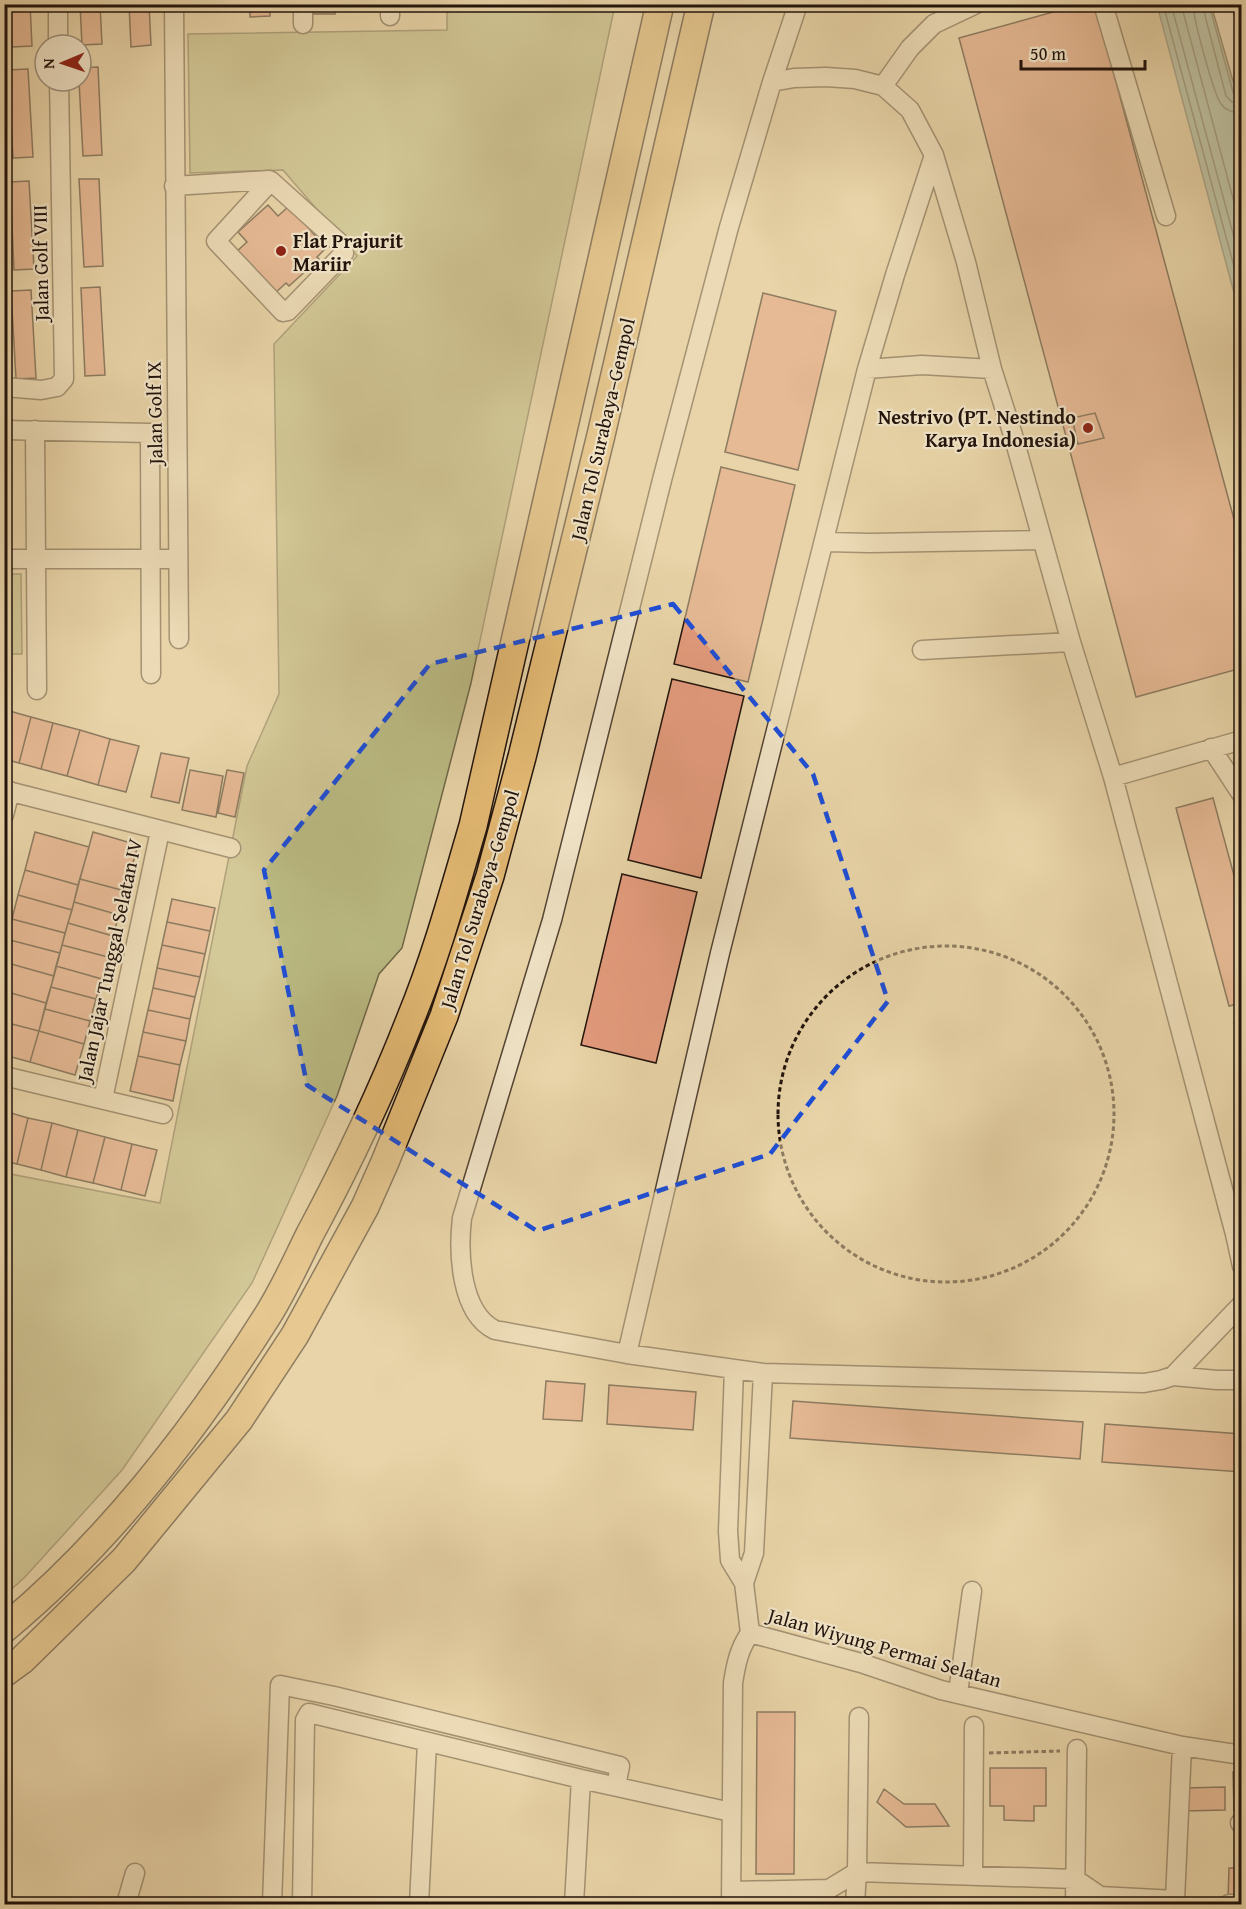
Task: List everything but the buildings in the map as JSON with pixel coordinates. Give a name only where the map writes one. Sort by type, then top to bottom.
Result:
[{"type":"highway","name":"Jalan Tol Surabaya–Gempol","points":[[4,1673],[22,1660],[124,1560],[239,1420],[295,1335],[359,1218],[385,1162],[444,1016],[493,865],[587,492],[701,4]]},
{"type":"highway","points":[[683,84],[708,4]]},
{"type":"highway","name":"Jalan Tol Surabaya–Gempol","points":[[4,1629],[89,1549],[139,1494],[185,1437],[267,1317],[345,1167],[411,1019],[445,922],[473,826],[659,8]]},
{"type":"street","points":[[58,4],[58,33]]},
{"type":"street","name":"Jalan Golf IX","points":[[174,4],[179,639]]},
{"type":"street","points":[[303,4],[303,24]]},
{"type":"street","points":[[798,4],[772,82],[717,272],[552,920],[462,1218],[459,1242],[461,1271],[477,1316],[485,1325],[495,1330],[627,1354],[734,1370],[762,1373],[1144,1383],[1173,1376],[1242,1380]]},
{"type":"street","points":[[883,86],[910,48],[934,24],[976,4]]},
{"type":"street","points":[[1103,4],[1166,216]]},
{"type":"street","points":[[1221,4],[1242,77]]},
{"type":"street","points":[[772,82],[794,78],[826,77],[855,79],[883,86],[910,110],[934,155],[966,262],[992,369],[1071,642],[1113,777],[1242,1266]]},
{"type":"street","name":"Jalan Golf VIII","points":[[4,387],[41,390],[57,387],[64,379],[59,93]]},
{"type":"street","points":[[627,1354],[720,953],[867,369],[934,155]]},
{"type":"street","points":[[174,186],[271,181],[342,245],[344,253],[288,311],[283,312],[216,241],[271,181]]},
{"type":"street","points":[[867,369],[922,365],[992,369]]},
{"type":"street","points":[[4,430],[150,433],[151,674]]},
{"type":"street","points":[[35,430],[36,690]]},
{"type":"street","points":[[825,542],[1042,540]]},
{"type":"street","points":[[4,559],[178,559]]},
{"type":"street","points":[[922,650],[1071,642]]},
{"type":"street","points":[[1113,777],[1242,740]]},
{"type":"street","points":[[1211,748],[1242,795]]},
{"type":"street","points":[[4,815],[7,791]]},
{"type":"street","name":"Jalan Jajar Tunggal Selatan IV","points":[[7,791],[231,848]]},
{"type":"street","name":"Jalan Jajar Tunggal Selatan IV","points":[[103,1099],[160,831]]},
{"type":"street","points":[[4,1076],[163,1114]]},
{"type":"street","points":[[1173,1376],[1242,1304]]},
{"type":"street","points":[[734,1370],[728,1531],[730,1560],[744,1583],[750,1633]]},
{"type":"street","points":[[744,1583],[754,1553],[762,1373]]},
{"type":"street","points":[[958,1694],[972,1591]]},
{"type":"street","name":"Jalan Wiyung Permai Selatan","points":[[732,1898],[733,1683],[737,1659],[750,1633],[861,1663],[941,1690],[1182,1746],[1242,1755]]},
{"type":"street","points":[[272,1905],[280,1684],[620,1766],[616,1786]]},
{"type":"street","points":[[302,1905],[305,1717],[312,1713],[580,1779],[731,1812]]},
{"type":"street","points":[[855,1905],[860,1717]]},
{"type":"street","points":[[973,1874],[974,1726]]},
{"type":"street","points":[[419,1905],[427,1742]]},
{"type":"street","points":[[732,1898],[829,1889],[857,1872],[1075,1879],[1096,1900],[1175,1902],[1182,1746]]},
{"type":"street","points":[[1075,1905],[1077,1750]]},
{"type":"street","points":[[574,1905],[580,1779]]},
{"type":"street","points":[[126,1905],[135,1873]]},
{"type":"street","points":[[829,1889],[846,1905]]},
{"type":"street","points":[[1229,1904],[1242,1904]]},
{"type":"path","points":[[938,946],[971,948],[1003,956],[1033,970],[1060,990],[1082,1016],[1098,1044],[1109,1076],[1113,1109],[1111,1142],[1102,1175],[1088,1204],[1067,1231],[1042,1252],[1013,1269],[982,1279],[949,1283],[916,1280],[884,1271],[854,1256],[829,1236],[809,1211],[793,1183],[783,1152],[779,1120],[780,1088],[789,1057],[802,1028],[821,1002],[846,979],[874,962],[905,951],[938,946]]},
{"type":"path","points":[[974,1754],[1077,1750]]},
{"type":"highlighted area","points":[[673,604],[813,774],[888,1001],[770,1154],[537,1231],[307,1085],[264,870],[430,664]]},
{"type":"green space","points":[[447,5],[615,5],[471,683],[402,948],[379,974],[337,1096],[252,1283],[122,1470],[25,1577],[5,1595],[5,1173],[160,1203],[247,766],[279,694],[274,344],[357,256],[283,170],[190,173],[188,34],[447,30]]},
{"type":"green space","points":[[5,574],[21,574],[22,654],[5,654]]},
{"type":"water","points":[[1157,5],[1215,5],[1241,100],[1241,319]]},
{"type":"place","name":"Flat Prajurit Mariir","points":[[281,251]]},
{"type":"place","name":"Nestrivo (PT. Nestindo Karya Indonesia)","points":[[1088,428]]}]
